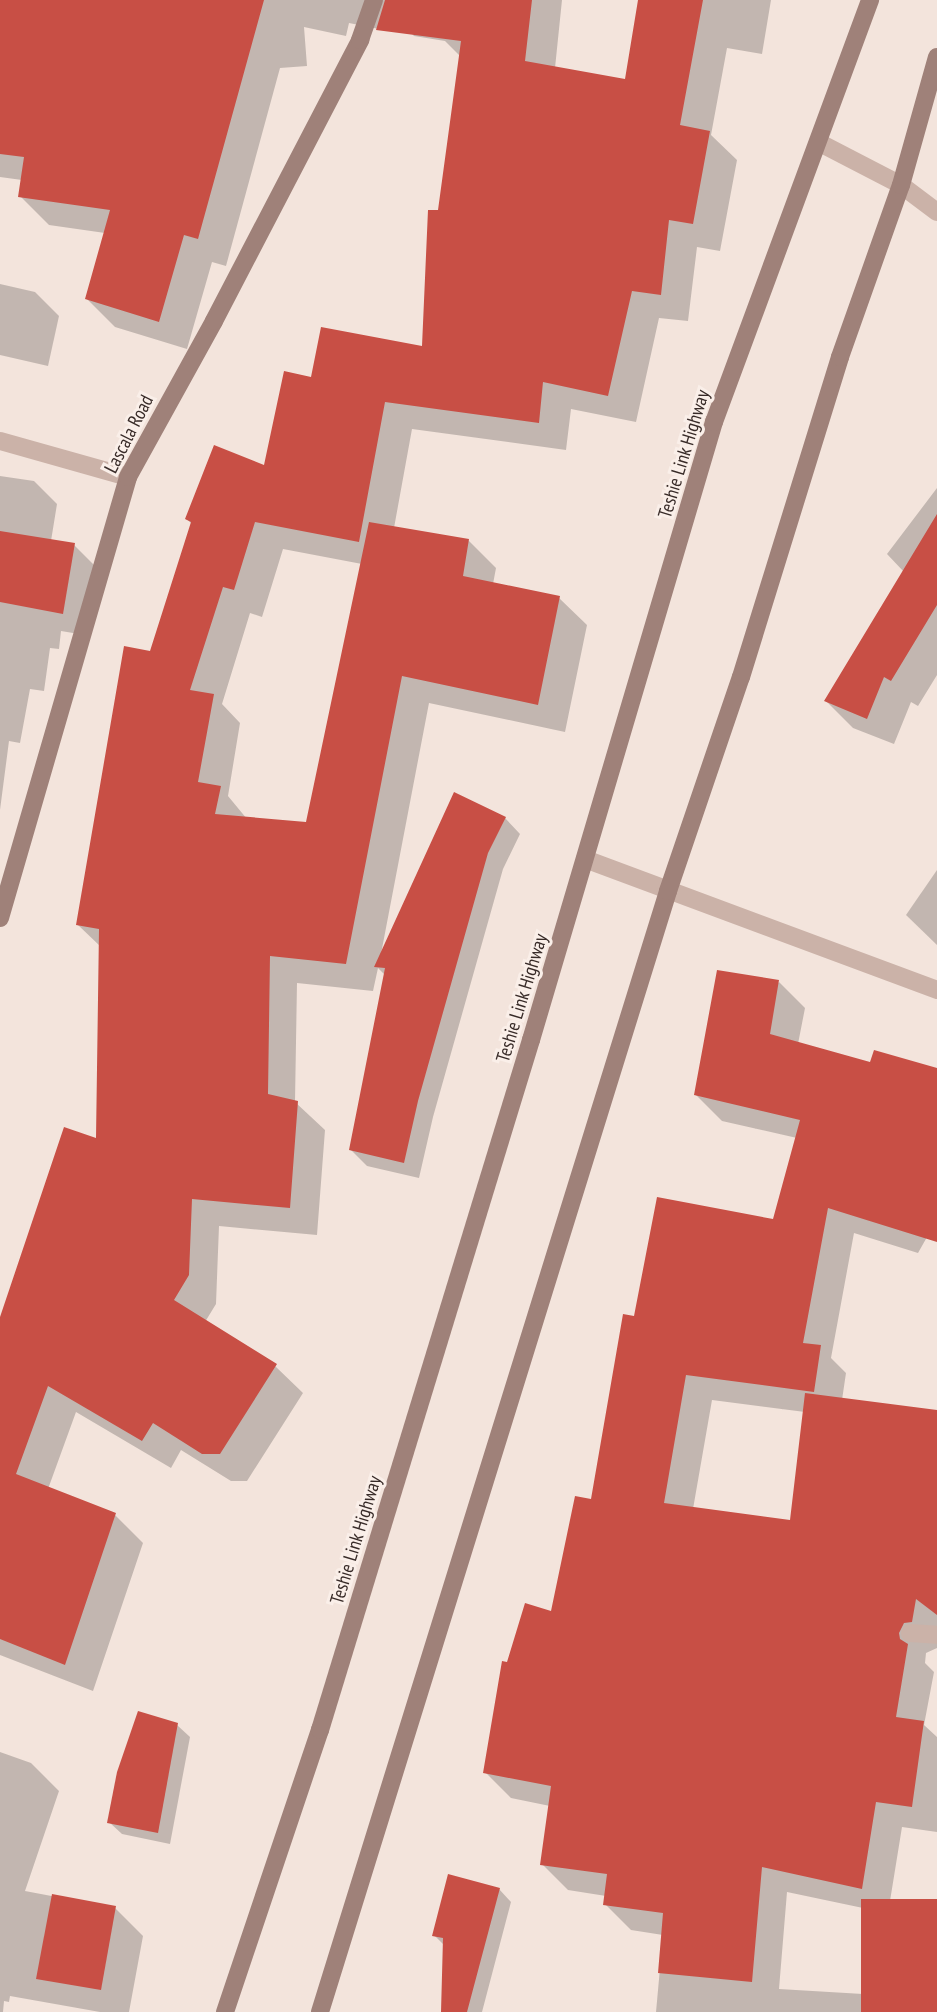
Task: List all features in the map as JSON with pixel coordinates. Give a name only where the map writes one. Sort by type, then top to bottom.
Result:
[{"type":"main road","name":"Lascala Road","points":[[0,918],[128,477],[214,321],[360,40],[374,0]]},
{"type":"main road","name":"Teshie Link Highway","points":[[225,2012],[320,1730],[715,422],[870,0]]},
{"type":"main road","points":[[320,2012],[668,891],[741,677],[840,357],[901,185],[937,57]]},
{"type":"street","points":[[818,142],[901,185],[937,212]]},
{"type":"street","points":[[0,441],[128,477]]},
{"type":"street","points":[[585,859],[937,990]]},
{"type":"street","points":[[911,1633],[937,1635]]},
{"type":"building","points":[[0,0],[264,0],[198,239],[184,235],[159,322],[85,299],[110,210],[18,197],[24,157],[0,154]]},
{"type":"building","points":[[385,0],[532,0],[525,61],[625,79],[638,0],[703,0],[680,125],[710,131],[693,224],[669,220],[661,295],[632,291],[608,396],[543,382],[539,423],[385,402],[359,542],[255,522],[234,590],[223,587],[190,690],[214,694],[198,782],[221,786],[215,814],[306,822],[369,522],[469,539],[463,576],[560,596],[538,705],[402,676],[346,964],[270,956],[268,1094],[298,1101],[290,1208],[192,1199],[189,1275],[174,1300],[277,1364],[220,1454],[202,1454],[153,1423],[142,1441],[48,1386],[16,1474],[116,1513],[65,1665],[0,1639],[0,1317],[64,1127],[96,1138],[99,929],[76,925],[124,646],[150,651],[191,522],[185,519],[214,445],[264,465],[284,371],[311,377],[321,327],[422,346],[428,210],[438,210],[461,41],[376,30]]},
{"type":"building","points":[[937,514],[937,605],[891,681],[884,677],[867,719],[824,701]]},
{"type":"building","points":[[0,531],[75,543],[63,614],[0,602]]},
{"type":"building","points":[[454,792],[506,817],[488,853],[418,1101],[404,1163],[349,1150],[385,968],[374,967]]},
{"type":"building","points":[[717,970],[779,980],[770,1034],[870,1062],[874,1050],[937,1068],[937,1242],[828,1208],[803,1343],[821,1345],[814,1392],[686,1375],[664,1503],[790,1520],[805,1393],[937,1410],[937,1615],[916,1599],[912,1622],[904,1623],[899,1633],[900,1639],[908,1644],[896,1717],[924,1721],[912,1807],[876,1802],[862,1889],[762,1867],[752,1982],[658,1973],[663,1913],[603,1905],[607,1874],[540,1865],[551,1786],[483,1773],[502,1661],[507,1662],[525,1603],[551,1611],[575,1496],[591,1499],[623,1314],[634,1316],[657,1197],[773,1219],[800,1120],[694,1095]]},
{"type":"building","points":[[138,1711],[178,1723],[158,1833],[107,1823],[117,1772]]},
{"type":"building","points":[[448,1874],[500,1888],[467,2012],[441,2012],[443,1938],[432,1936]]},
{"type":"building","points":[[52,1894],[116,1906],[101,1990],[36,1979]]},
{"type":"building","points":[[861,1899],[937,1899],[937,2012],[861,2012]]}]
